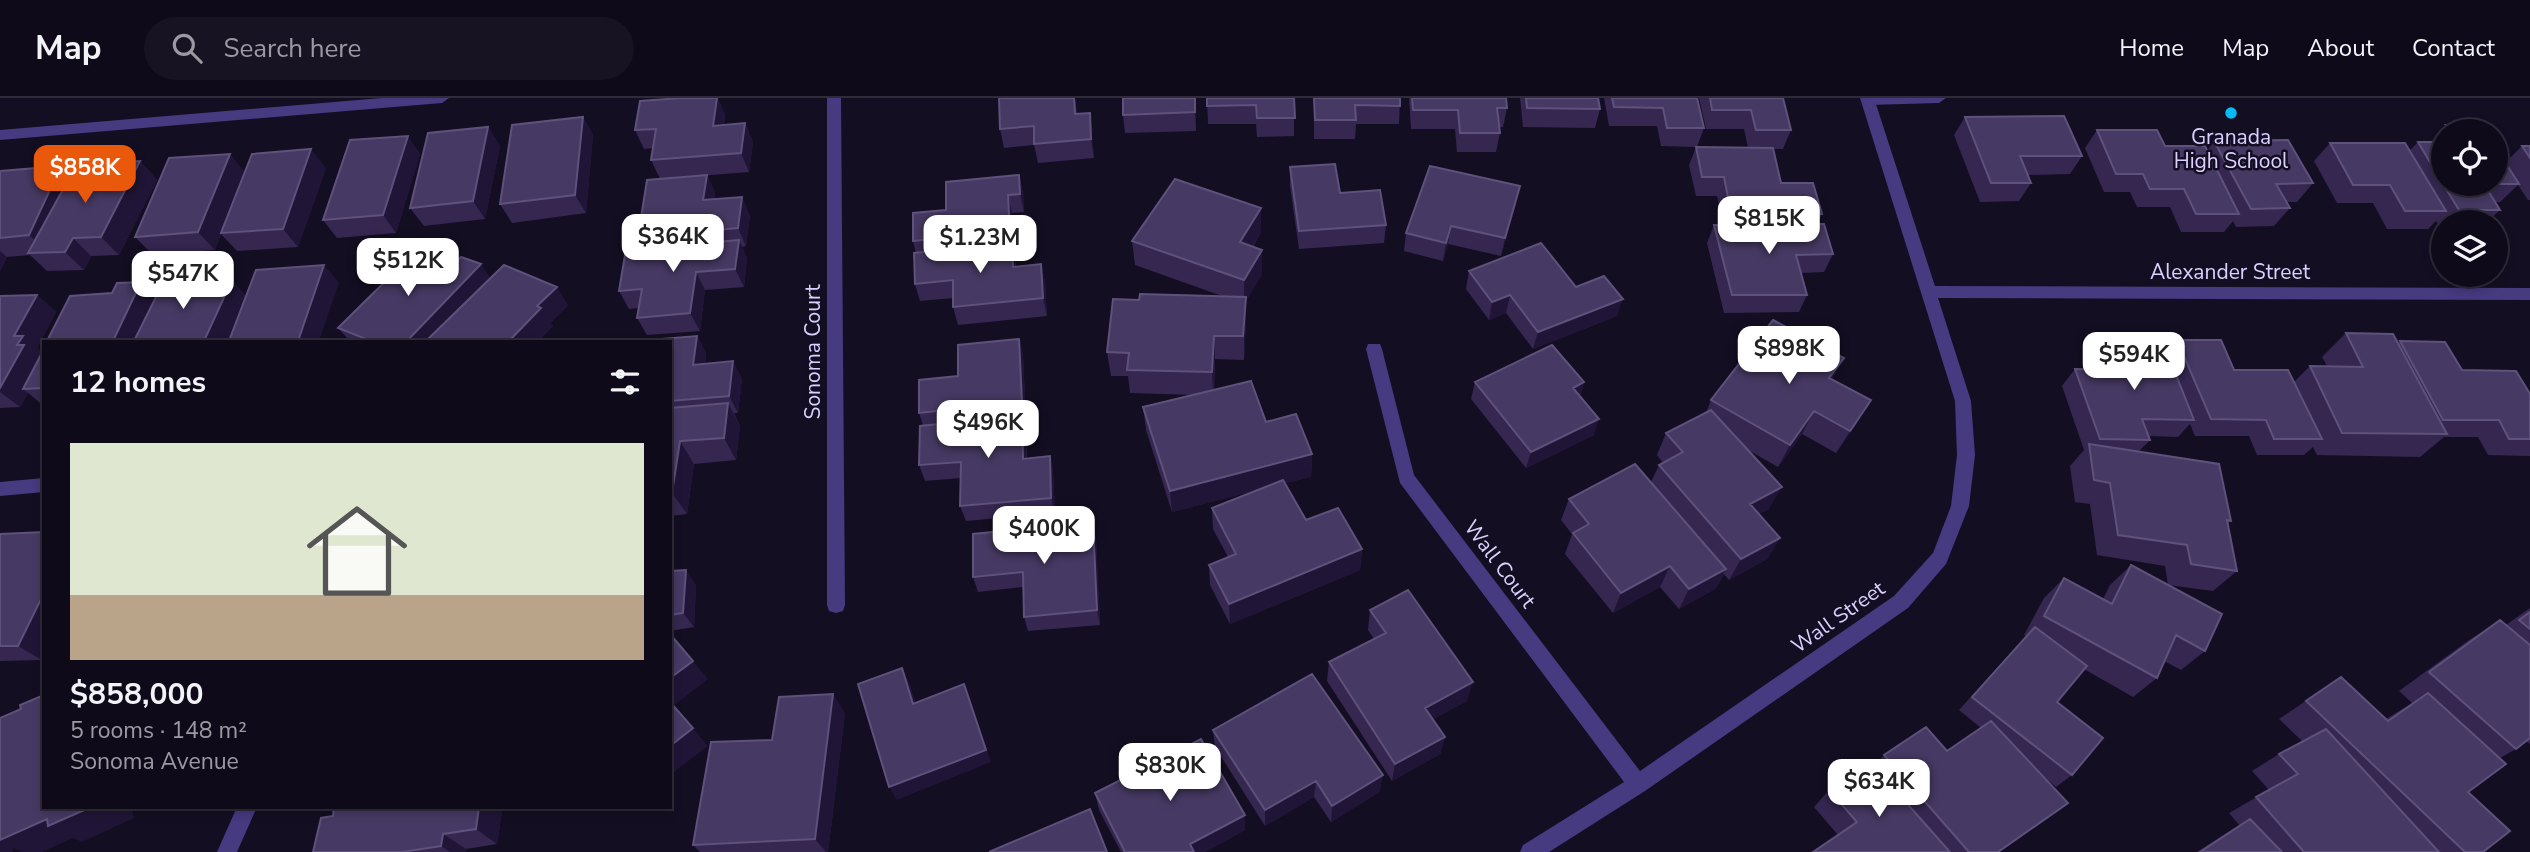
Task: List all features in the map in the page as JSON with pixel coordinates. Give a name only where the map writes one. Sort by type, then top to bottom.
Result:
[{"type":"street","points":[[0,135],[442,98]]},
{"type":"street","name":"Sonoma Court","points":[[834,98],[836,605]]},
{"type":"street","points":[[1867,99],[1939,98]]},
{"type":"street","name":"Wall Street","points":[[1530,852],[1638,784],[1901,602],[1940,558],[1960,506],[1966,455],[1963,401],[1867,99]]},
{"type":"street","name":"Alexander Street","points":[[1930,292],[2530,294]]},
{"type":"street","name":"Wall Court","points":[[1374,349],[1406,478],[1638,784]]},
{"type":"street","points":[[0,489],[42,485]]},
{"type":"street","points":[[227,852],[246,809]]},
{"type":"building","points":[[717,98],[713,126],[745,123],[741,153],[651,160],[656,129],[635,130],[640,101]]},
{"type":"building","points":[[999,98],[1074,98],[1075,114],[1090,113],[1091,139],[1034,144],[1034,126],[1000,129]]},
{"type":"building","points":[[1123,98],[1195,98],[1195,112],[1123,115]]},
{"type":"building","points":[[1207,98],[1294,98],[1295,118],[1257,118],[1256,105],[1207,106]]},
{"type":"building","points":[[1314,98],[1400,98],[1400,106],[1355,105],[1356,120],[1315,120]]},
{"type":"building","points":[[1412,98],[1506,98],[1507,108],[1497,108],[1500,133],[1460,133],[1458,110],[1413,110]]},
{"type":"building","points":[[1526,98],[1598,98],[1600,109],[1527,108]]},
{"type":"building","points":[[1612,98],[1697,98],[1704,128],[1667,128],[1663,108],[1614,107]]},
{"type":"building","points":[[1710,98],[1783,98],[1791,130],[1756,130],[1751,110],[1712,110]]},
{"type":"building","points":[[2064,116],[2082,156],[2020,156],[2031,183],[1991,183],[1965,117]]},
{"type":"building","points":[[583,117],[575,195],[500,204],[512,125]]},
{"type":"building","points":[[488,127],[473,201],[410,208],[428,133]]},
{"type":"building","points":[[2097,130],[2157,130],[2165,146],[2205,146],[2239,214],[2196,214],[2184,189],[2150,189],[2143,174],[2116,174]]},
{"type":"building","points":[[408,136],[383,215],[323,220],[350,140]]},
{"type":"building","points":[[2288,140],[2313,183],[2276,184],[2290,208],[2251,209],[2214,141]]},
{"type":"building","points":[[2418,142],[2431,142],[2431,164]]},
{"type":"building","points":[[2330,143],[2405,143],[2431,186],[2431,196],[2437,196],[2445,210],[2405,211],[2390,185],[2353,185]]},
{"type":"building","points":[[2522,146],[2530,146],[2530,158]]},
{"type":"building","points":[[1696,147],[1773,148],[1781,183],[1813,183],[1822,214],[1731,213],[1724,177],[1702,177]]},
{"type":"building","points":[[311,149],[283,229],[221,233],[252,154]]},
{"type":"building","points":[[230,154],[198,232],[135,237],[169,158]]},
{"type":"building","points":[[140,161],[101,237],[73,238],[65,252],[28,253],[77,164]]},
{"type":"building","points":[[1335,164],[1340,193],[1380,190],[1386,225],[1299,231],[1290,167]]},
{"type":"building","points":[[61,166],[29,235],[0,238],[0,171]]},
{"type":"building","points":[[1430,166],[1520,186],[1505,238],[1451,226],[1446,243],[1406,233]]},
{"type":"building","points":[[2508,167],[2519,184],[2508,184]]},
{"type":"building","points":[[707,175],[703,200],[742,197],[738,228],[638,237],[647,180]]},
{"type":"building","points":[[1019,175],[1020,194],[1008,195],[1010,232],[913,241],[913,213],[946,210],[946,182]]},
{"type":"building","points":[[1175,179],[1261,208],[1240,242],[1262,250],[1244,280],[1132,241]]},
{"type":"building","points":[[2450,196],[2491,196],[2500,210],[2459,210]]},
{"type":"building","points":[[1824,224],[1833,254],[1796,255],[1807,295],[1732,295],[1714,225]]},
{"type":"building","points":[[739,240],[735,269],[696,272],[690,313],[637,318],[642,289],[619,291],[626,249]]},
{"type":"building","points":[[1012,243],[1013,267],[1041,264],[1043,298],[953,307],[953,280],[915,284],[914,253]]},
{"type":"building","points":[[1541,243],[1576,287],[1604,276],[1623,299],[1538,332],[1510,295],[1492,302],[1469,271]]},
{"type":"building","points":[[416,251],[453,265],[461,257],[481,264],[408,340],[368,340],[338,328]]},
{"type":"building","points":[[324,265],[298,340],[229,340],[256,270]]},
{"type":"building","points":[[504,265],[557,287],[537,306],[541,308],[510,340],[427,340]]},
{"type":"building","points":[[232,280],[204,340],[134,340],[163,283]]},
{"type":"building","points":[[141,282],[113,340],[48,340],[70,296],[112,293],[117,283]]},
{"type":"building","points":[[1140,294],[1246,297],[1243,336],[1214,336],[1212,372],[1127,370],[1129,353],[1107,352],[1113,299],[1139,300]]},
{"type":"building","points":[[37,295],[14,336],[23,336],[17,345],[24,345],[0,388],[0,296]]},
{"type":"building","points":[[1773,320],[1844,358],[1829,378],[1871,400],[1850,431],[1814,411],[1790,445],[1711,400]]},
{"type":"building","points":[[2346,333],[2393,334],[2447,434],[2342,433],[2310,366],[2363,367]]},
{"type":"building","points":[[697,336],[693,365],[733,361],[729,396],[672,401],[672,340],[649,340]]},
{"type":"building","points":[[1019,339],[1022,402],[919,413],[919,380],[958,376],[958,345]]},
{"type":"building","points":[[2117,339],[2162,340],[2194,420],[2142,419],[2150,440],[2100,439],[2075,369],[2128,370]]},
{"type":"building","points":[[2177,340],[2221,340],[2234,370],[2288,370],[2322,439],[2274,439],[2266,420],[2211,419]]},
{"type":"building","points":[[2400,341],[2445,342],[2462,370],[2516,371],[2530,394],[2530,439],[2509,439],[2499,420],[2443,420]]},
{"type":"building","points":[[1552,345],[1584,382],[1573,388],[1599,419],[1531,452],[1475,382]]},
{"type":"building","points":[[42,353],[42,388],[23,389]]},
{"type":"building","points":[[1251,381],[1266,422],[1296,414],[1312,454],[1170,491],[1143,407]]},
{"type":"building","points":[[728,403],[724,438],[680,441],[672,493],[672,408]]},
{"type":"building","points":[[1711,410],[1782,487],[1750,504],[1780,538],[1741,559],[1659,465],[1683,452],[1666,433]]},
{"type":"building","points":[[1022,416],[1023,459],[1050,456],[1051,498],[960,506],[961,462],[919,465],[920,426]]},
{"type":"building","points":[[2089,444],[2219,464],[2231,521],[2227,520],[2237,571],[2191,564],[2187,545],[2118,535],[2110,483],[2094,480]]},
{"type":"building","points":[[1635,464],[1726,569],[1689,589],[1670,566],[1621,593],[1573,533],[1589,524],[1569,499]]},
{"type":"building","points":[[1283,480],[1306,520],[1338,508],[1362,549],[1229,604],[1209,565],[1236,554],[1212,508]]},
{"type":"building","points":[[1093,522],[1097,610],[1024,617],[1023,572],[973,577],[973,534]]},
{"type":"building","points":[[42,532],[42,597],[18,646],[0,646],[0,534]]},
{"type":"building","points":[[2131,565],[2222,614],[2205,651],[2176,635],[2157,678],[2044,616],[2064,578],[2112,604]]},
{"type":"building","points":[[686,570],[683,613],[672,615],[672,571]]},
{"type":"building","points":[[1408,590],[1473,682],[1425,708],[1445,737],[1395,764],[1329,662],[1386,633],[1370,610]]},
{"type":"building","points":[[2530,612],[2530,629],[2519,620]]},
{"type":"building","points":[[2500,620],[2530,645],[2530,738],[2516,749],[2429,672]]},
{"type":"building","points":[[2035,627],[2087,666],[2057,702],[2103,738],[2072,775],[1972,697]]},
{"type":"building","points":[[672,636],[693,661],[672,677]]},
{"type":"building","points":[[902,668],[913,704],[964,684],[986,750],[889,787],[858,684]]},
{"type":"building","points":[[1312,674],[1383,775],[1332,806],[1316,781],[1265,810],[1213,730]]},
{"type":"building","points":[[2341,677],[2388,721],[2428,693],[2506,764],[2468,792],[2510,831],[2483,852],[2465,852],[2306,701]]},
{"type":"building","points":[[833,694],[815,839],[693,845],[711,742],[772,740],[779,697]]},
{"type":"building","points":[[42,696],[42,809],[86,809],[48,826],[47,819],[0,840],[0,718],[21,709],[20,705]]},
{"type":"building","points":[[672,704],[693,728],[672,744]]},
{"type":"building","points":[[1991,721],[2068,803],[1998,852],[1969,852],[1884,755],[1926,727],[1947,751]]},
{"type":"building","points":[[2326,729],[2439,852],[2304,852],[2256,797],[2298,774],[2279,754]]},
{"type":"building","points":[[1201,739],[1245,815],[1190,844],[1194,852],[1125,852],[1095,793]]},
{"type":"building","points":[[1871,763],[1950,852],[1813,852],[1857,822],[1829,790]]},
{"type":"building","points":[[334,809],[479,809],[476,829],[443,834],[441,846],[402,852],[313,852],[321,818],[333,816]]},
{"type":"building","points":[[1090,809],[1107,852],[989,852]]},
{"type":"building","points":[[2250,819],[2282,852],[2200,852]]},
{"type":"place","name":"Granada High School","points":[[2231,113]]}]
